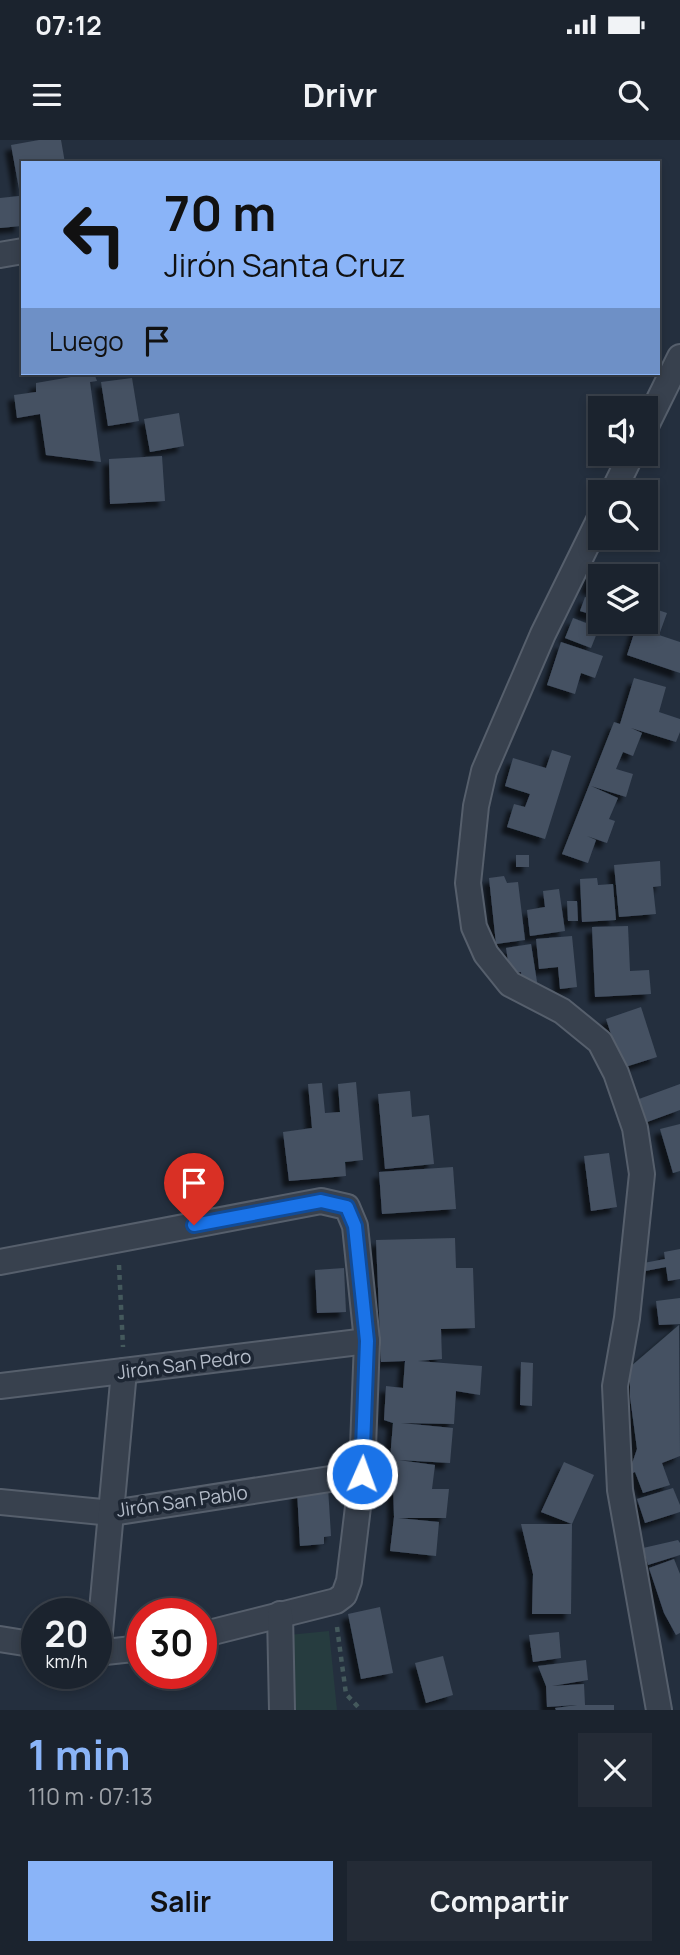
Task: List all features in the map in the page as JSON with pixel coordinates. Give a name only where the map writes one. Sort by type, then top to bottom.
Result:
[{"type":"street","points":[[0,255],[21,251]]},
{"type":"street","points":[[658,402],[680,357]]},
{"type":"street","points":[[588,542],[543,634],[484,771],[476,806],[468,883],[474,927],[491,962],[510,984],[562,1012],[600,1042],[616,1073],[635,1128],[642,1174],[627,1318],[615,1386],[620,1490],[659,1710]]},
{"type":"street","points":[[0,1262],[321,1201],[347,1207],[355,1226],[367,1341],[362,1474],[349,1581],[340,1598],[217,1631]]},
{"type":"street","name":"Jirón San Pedro","points":[[0,1386],[367,1341]]},
{"type":"street","points":[[103,1598],[124,1371]]},
{"type":"street","name":"Jirón San Pablo","points":[[0,1502],[112,1513],[362,1474]]},
{"type":"street","points":[[280,1614],[282,1710]]},
{"type":"street","points":[[0,1639],[21,1642]]},
{"type":"path","points":[[118,1239],[124,1371]]},
{"type":"path","points":[[340,1598],[337,1633],[346,1694],[361,1710]]},
{"type":"green space","points":[[329,1631],[337,1710],[296,1710],[289,1635]]},
{"type":"building","points":[[39,140],[61,140],[65,161],[21,161],[21,200],[11,145]]},
{"type":"building","points":[[19,196],[21,226],[0,228],[0,198]]},
{"type":"building","points":[[95,375],[97,381],[90,382],[101,462],[46,455],[40,414],[17,418],[14,395],[36,392],[36,383]]},
{"type":"building","points":[[132,378],[139,421],[108,426],[101,382]]},
{"type":"building","points":[[179,413],[184,446],[150,452],[144,419]]},
{"type":"building","points":[[162,456],[165,501],[110,504],[109,459]]},
{"type":"building","points":[[585,597],[588,598],[588,613],[580,611]]},
{"type":"building","points":[[658,610],[667,613],[659,635],[680,642],[680,673],[627,655],[634,634],[658,634]]},
{"type":"building","points":[[573,618],[588,624],[588,634],[597,634],[591,648],[565,638]]},
{"type":"building","points":[[561,642],[603,656],[595,678],[581,673],[575,694],[547,685]]},
{"type":"building","points":[[634,678],[666,687],[659,712],[680,719],[680,732],[676,742],[631,728],[642,733],[633,756],[623,752],[616,769],[633,774],[626,797],[591,786],[618,798],[609,819],[615,821],[607,843],[587,836],[596,840],[588,863],[562,854],[614,722],[620,724]]},
{"type":"building","points":[[552,750],[571,756],[545,839],[507,827],[514,804],[525,807],[530,794],[505,786],[513,758],[546,768]]},
{"type":"building","points":[[516,855],[529,855],[529,867],[516,867]]},
{"type":"building","points":[[660,861],[661,886],[653,887],[656,914],[619,917],[614,865]]},
{"type":"building","points":[[504,876],[507,883],[518,882],[525,940],[496,944],[489,878]]},
{"type":"building","points":[[597,878],[598,885],[613,884],[616,920],[582,922],[580,879]]},
{"type":"building","points":[[559,889],[565,931],[530,936],[527,910],[545,907],[543,891]]},
{"type":"building","points":[[567,901],[577,901],[578,921],[568,921]]},
{"type":"building","points":[[628,926],[630,971],[649,970],[651,994],[595,997],[592,927]]},
{"type":"building","points":[[572,936],[577,987],[560,989],[558,967],[539,969],[536,939]]},
{"type":"building","points":[[531,944],[537,982],[522,984],[521,972],[510,974],[506,948]]},
{"type":"building","points":[[641,1007],[657,1057],[622,1068],[606,1019]]},
{"type":"building","points":[[356,1082],[363,1160],[345,1162],[346,1176],[289,1181],[283,1132],[312,1128],[308,1084],[322,1083],[325,1113],[340,1112],[338,1084]]},
{"type":"building","points":[[680,1084],[680,1110],[639,1125],[639,1099]]},
{"type":"building","points":[[410,1091],[412,1117],[429,1115],[434,1164],[385,1169],[378,1094]]},
{"type":"building","points":[[680,1124],[680,1171],[673,1173],[660,1129]]},
{"type":"building","points":[[609,1153],[617,1207],[591,1211],[584,1156]]},
{"type":"building","points":[[453,1167],[456,1209],[382,1214],[379,1172]]},
{"type":"building","points":[[455,1238],[456,1268],[473,1268],[475,1328],[441,1329],[442,1359],[418,1361],[482,1366],[480,1395],[456,1391],[454,1424],[401,1423],[453,1428],[450,1463],[398,1460],[435,1465],[432,1489],[449,1489],[446,1518],[398,1518],[439,1522],[436,1556],[390,1551],[394,1517],[393,1484],[388,1483],[393,1423],[384,1420],[386,1386],[403,1388],[405,1361],[381,1362],[376,1240]]},
{"type":"building","points":[[680,1249],[680,1279],[668,1281],[666,1267],[640,1272],[638,1264],[665,1259],[664,1252]]},
{"type":"building","points":[[344,1268],[346,1312],[317,1313],[315,1270]]},
{"type":"building","points":[[680,1298],[680,1324],[659,1325],[656,1301]]},
{"type":"building","points":[[679,1325],[680,1456],[662,1463],[670,1485],[643,1493],[635,1472],[628,1475],[637,1449],[630,1397],[630,1367]]},
{"type":"building","points":[[521,1362],[533,1363],[532,1406],[520,1405]]},
{"type":"building","points":[[564,1462],[594,1475],[572,1524],[541,1512]]},
{"type":"building","points":[[328,1487],[331,1536],[324,1537],[324,1544],[300,1546],[297,1490]]},
{"type":"building","points":[[673,1488],[680,1512],[645,1523],[637,1499]]},
{"type":"building","points":[[521,1524],[572,1524],[571,1614],[532,1614],[533,1574]]},
{"type":"building","points":[[678,1540],[680,1555],[648,1565],[643,1548]]},
{"type":"building","points":[[674,1559],[680,1574],[680,1633],[676,1635],[664,1613],[649,1568]]},
{"type":"building","points":[[380,1607],[393,1673],[361,1679],[348,1614]]},
{"type":"building","points":[[559,1632],[561,1658],[533,1662],[529,1635]]},
{"type":"building","points":[[443,1656],[453,1695],[426,1703],[415,1663]]},
{"type":"building","points":[[586,1660],[588,1680],[552,1686],[584,1684],[585,1705],[614,1705],[614,1710],[555,1708],[577,1705],[547,1707],[546,1686],[538,1666]]},
{"type":"route","points":[[194,1225],[321,1201],[347,1207],[355,1226],[367,1341],[362,1474]]}]
